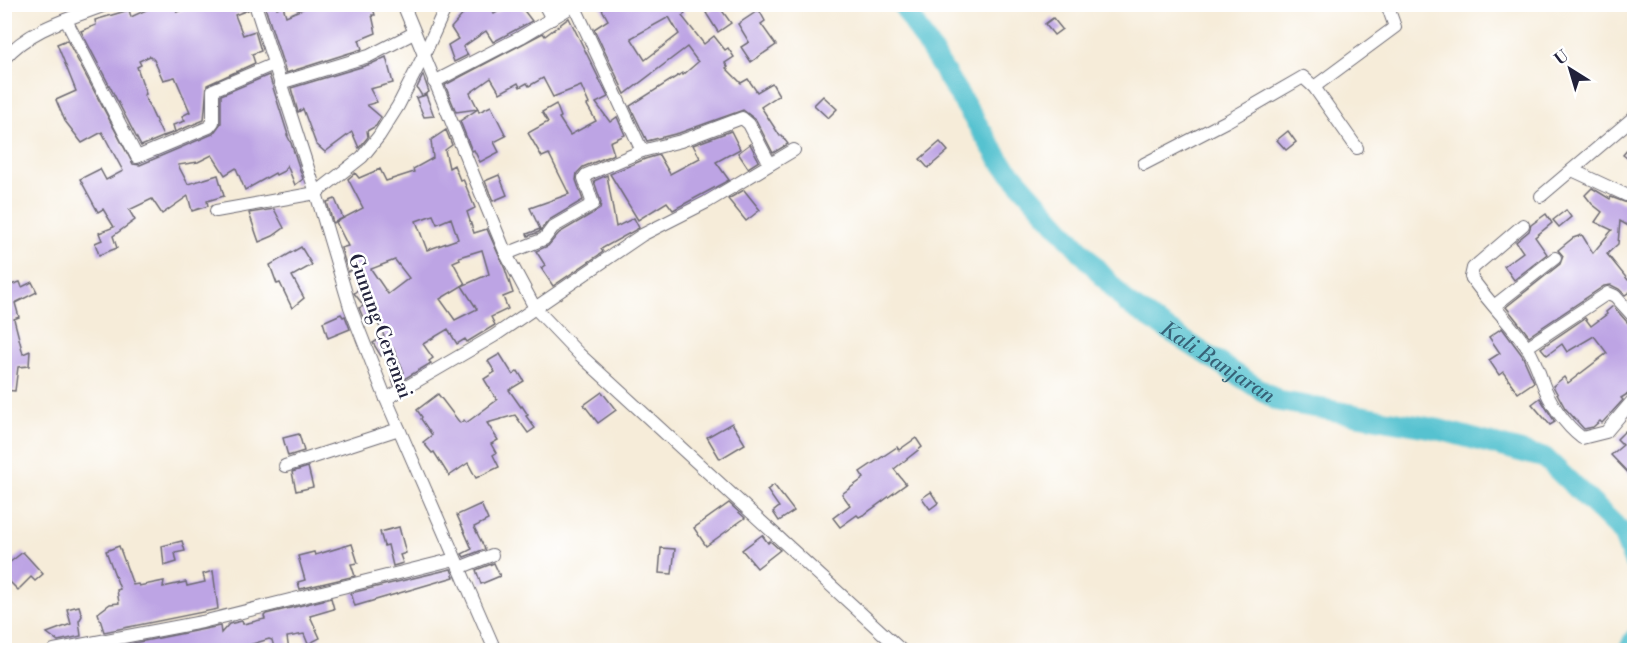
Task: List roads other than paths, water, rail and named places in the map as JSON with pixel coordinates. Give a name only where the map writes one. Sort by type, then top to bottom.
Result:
[{"type":"street","points":[[4,59],[22,42],[36,33],[108,4]]},
{"type":"street","name":"Gunung Ceremai","points":[[255,4],[350,307],[386,399],[495,651]]},
{"type":"street","points":[[403,4],[506,254],[535,308],[579,354],[901,651]]},
{"type":"street","points":[[216,211],[316,193],[362,156],[379,136],[398,106],[422,51],[447,4]]},
{"type":"street","points":[[544,4],[552,19]]},
{"type":"street","points":[[1314,87],[1395,27],[1389,10],[1394,4]]},
{"type":"street","points":[[434,82],[575,5],[642,151]]},
{"type":"street","points":[[66,20],[138,157],[209,127],[213,122],[213,90],[274,64]]},
{"type":"street","points":[[280,83],[369,56],[414,33]]},
{"type":"street","points":[[1144,164],[1227,122],[1301,78],[1306,78],[1314,87],[1357,148]]},
{"type":"street","points":[[1541,196],[1635,117]]},
{"type":"street","points":[[506,254],[544,240],[553,227],[593,204],[584,178],[586,175],[642,151],[681,141],[742,118],[749,124],[770,164]]},
{"type":"street","points":[[386,399],[494,336],[642,235],[707,202],[794,150]]},
{"type":"street","points":[[1572,170],[1626,195]]},
{"type":"street","points":[[1523,225],[1471,272],[1475,282],[1527,347],[1540,370],[1549,397],[1565,422],[1582,438],[1598,436],[1610,429],[1635,399]]},
{"type":"street","points":[[1494,306],[1555,258]]},
{"type":"street","points":[[1527,347],[1608,293],[1615,296],[1635,318]]},
{"type":"street","points":[[285,466],[399,429]]},
{"type":"street","points":[[54,651],[202,622],[492,555]]},
{"type":"waterway","name":"Kali Banjaran","points":[[902,4],[1001,162],[1128,304],[1278,401],[1437,429],[1545,458],[1622,532],[1634,562]]},
{"type":"waterway","name":"Kali Banjaran","points":[[1629,650],[1634,639]]}]
